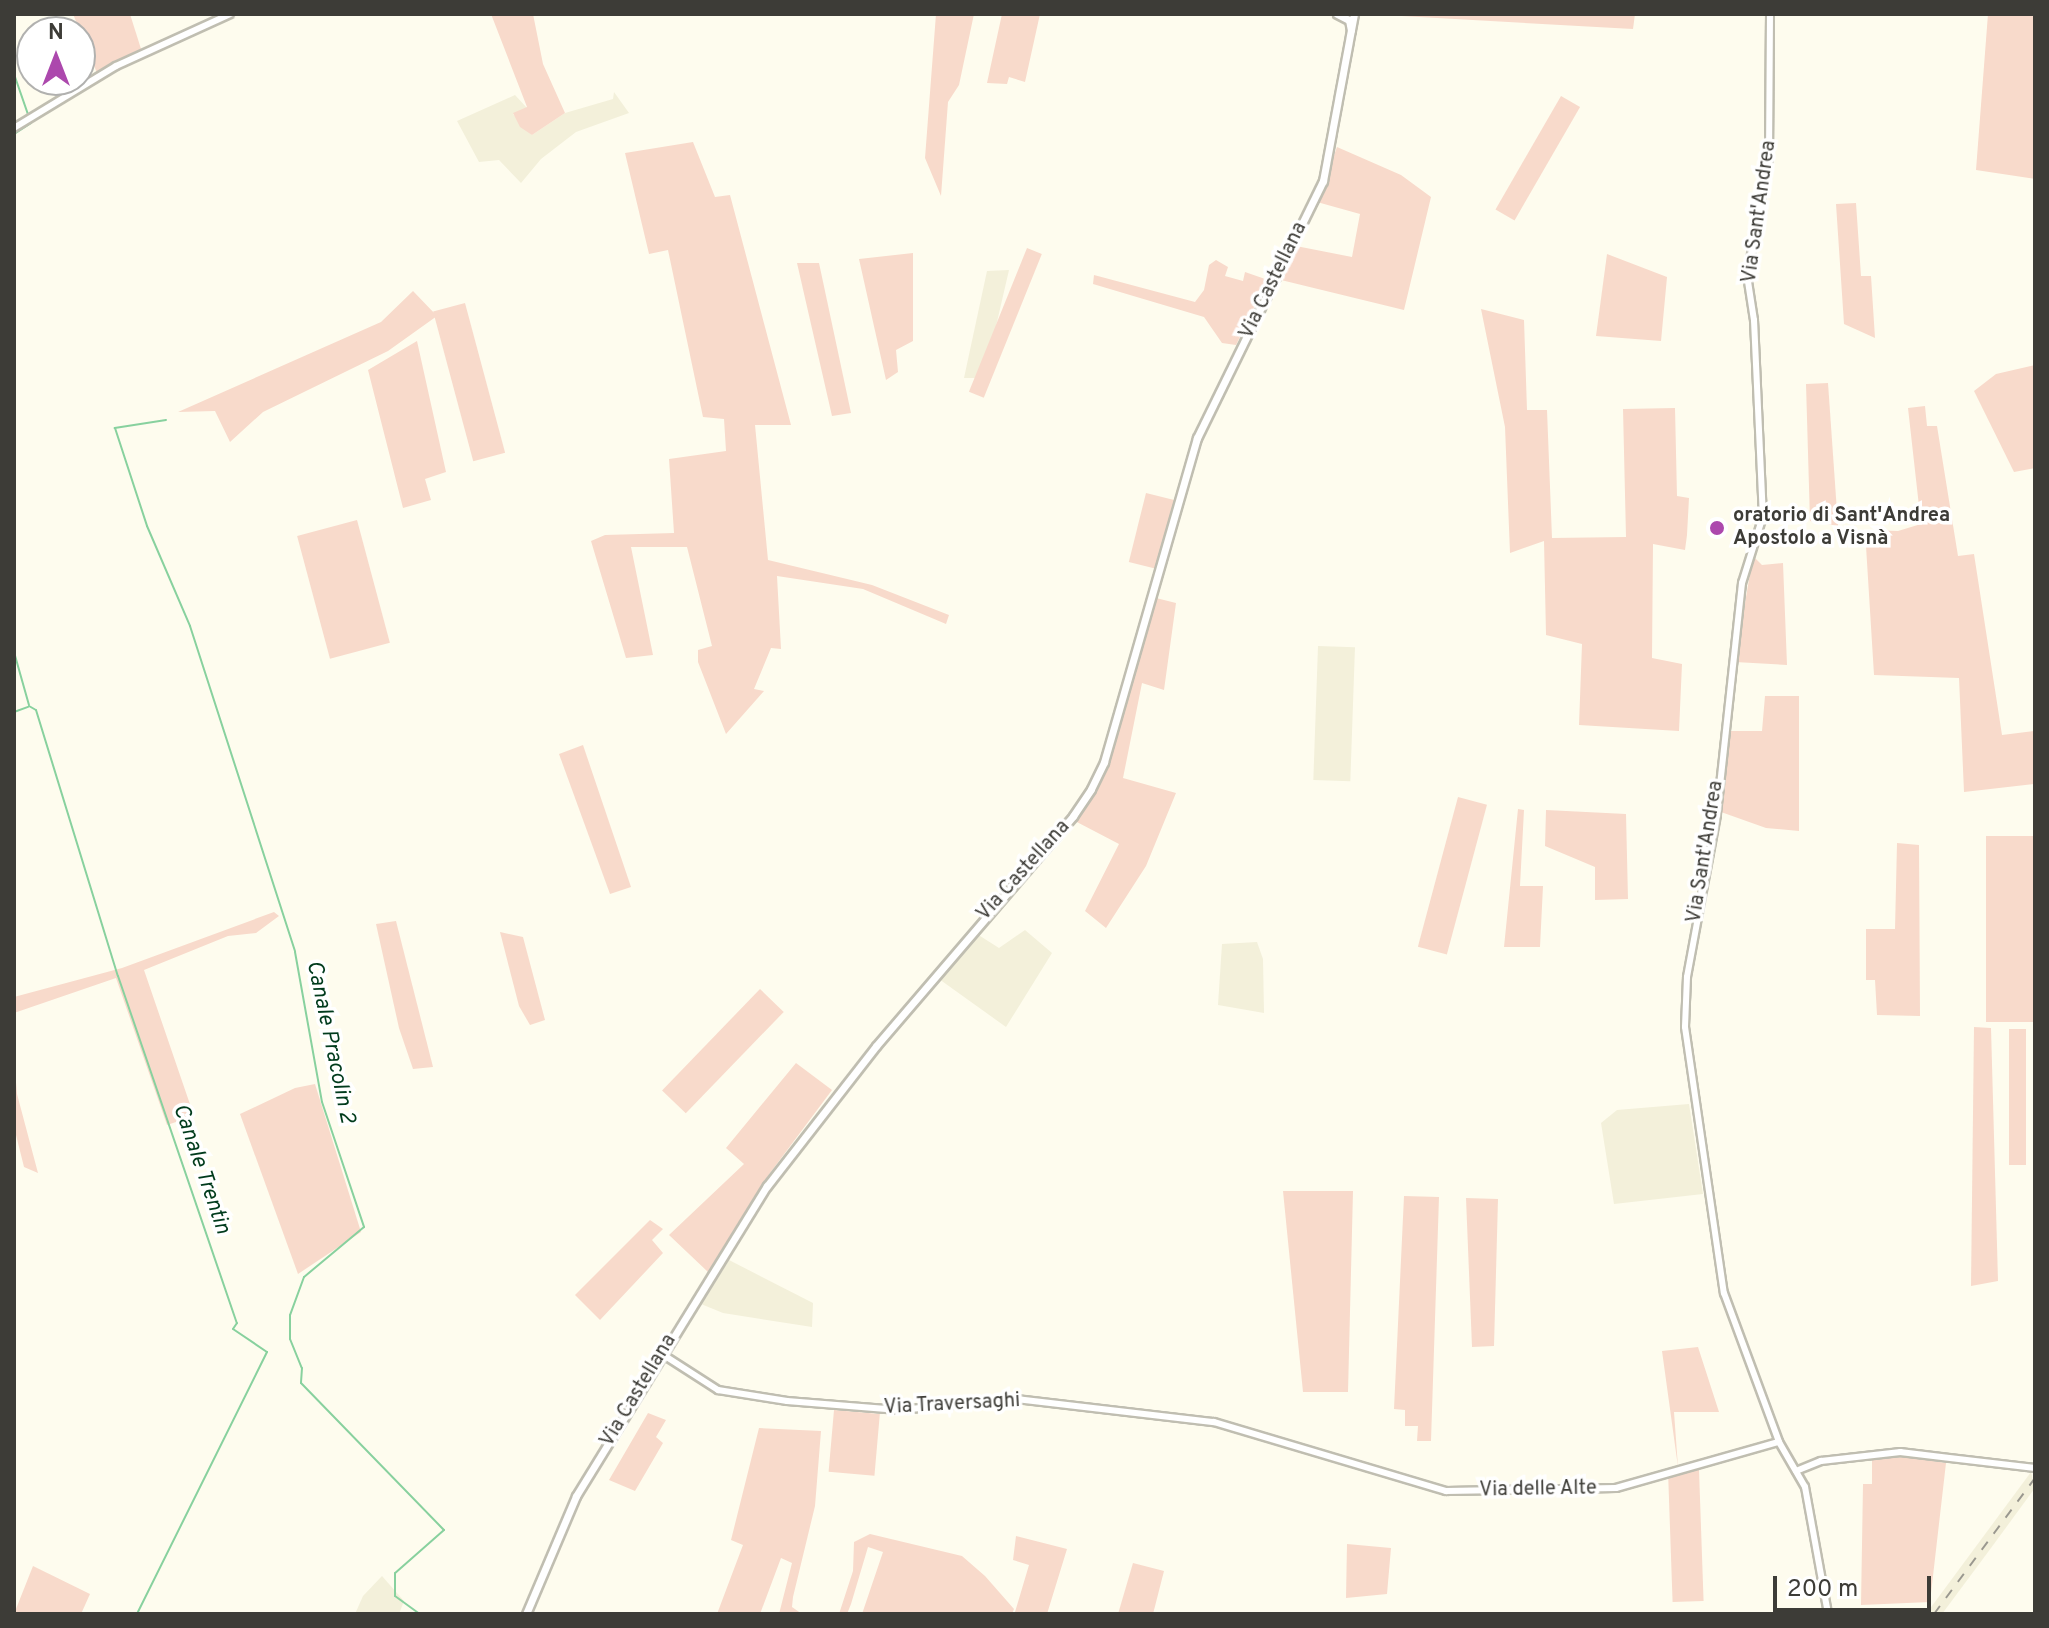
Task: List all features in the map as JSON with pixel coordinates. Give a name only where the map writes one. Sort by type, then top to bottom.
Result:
[{"type":"main road","points":[[1339,15],[1353,14]]},
{"type":"main road","name":"Via Castellana","points":[[526,1614],[576,1496],[662,1354],[792,1151],[1091,789],[1104,762],[1197,438],[1323,181],[1353,14]]},
{"type":"main road","name":"Via Castellana","points":[[1339,15],[1351,23],[1350,44]]},
{"type":"street","points":[[14,128],[116,66],[230,14]]},
{"type":"street","name":"Via Sant'Andrea","points":[[1770,14],[1769,158],[1747,275],[1754,320],[1763,516],[1742,583],[1717,815],[1701,880],[1684,995],[1692,1095],[1724,1293],[1779,1442],[1805,1487],[1828,1614]]},
{"type":"street","name":"Via Traversaghi","points":[[662,1354],[718,1390],[787,1401],[899,1410],[1017,1399],[1214,1422],[1297,1446]]},
{"type":"street","name":"Via delle Alte","points":[[1297,1446],[1446,1491],[1616,1488],[1779,1442]]},
{"type":"street","points":[[1796,1471],[1821,1461],[1900,1452],[2035,1468]]},
{"type":"shaded area","points":[[130,14],[141,49],[97,73],[96,16],[74,16]]},
{"type":"shaded area","points":[[491,14],[533,14],[543,64],[565,113],[532,135],[520,127],[513,113],[527,107]]},
{"type":"shaded area","points":[[936,14],[974,14],[959,85],[948,102],[941,196],[925,158]]},
{"type":"shaded area","points":[[1002,14],[1040,14],[1025,82],[1009,77],[1007,84],[987,83]]},
{"type":"shaded area","points":[[1366,14],[1635,14],[1633,29]]},
{"type":"shaded area","points":[[1988,14],[2035,14],[2035,179],[1976,170]]},
{"type":"shaded area","points":[[614,92],[629,113],[576,132],[541,159],[521,183],[499,160],[479,162],[457,121],[515,95],[527,108],[513,114],[532,135],[565,113],[613,99]]},
{"type":"shaded area","points":[[1561,96],[1580,107],[1515,220],[1496,209]]},
{"type":"shaded area","points":[[693,142],[715,197],[730,195],[791,425],[755,425],[768,560],[872,585],[949,615],[946,624],[863,589],[777,576],[781,649],[771,648],[754,689],[764,691],[726,734],[698,662],[698,650],[712,646],[687,547],[631,547],[653,655],[626,658],[591,541],[605,535],[674,533],[669,459],[726,451],[724,419],[703,417],[668,250],[649,254],[625,153]]},
{"type":"shaded area","points":[[1337,147],[1401,175],[1431,197],[1404,310],[1281,280],[1296,246],[1352,257],[1360,214],[1317,202]]},
{"type":"shaded area","points":[[1856,203],[1861,276],[1871,276],[1875,338],[1844,324],[1836,204]]},
{"type":"shaded area","points":[[1027,248],[1042,254],[984,398],[969,392]]},
{"type":"shaded area","points":[[913,253],[913,341],[896,350],[898,372],[886,380],[859,259]]},
{"type":"shaded area","points":[[1607,254],[1667,277],[1661,341],[1596,336]]},
{"type":"shaded area","points":[[1216,260],[1228,267],[1225,276],[1243,281],[1245,272],[1268,280],[1236,345],[1222,343],[1204,317],[1093,284],[1094,275],[1195,302],[1204,290],[1209,265]]},
{"type":"shaded area","points":[[797,263],[819,263],[851,413],[832,416]]},
{"type":"shaded area","points":[[1009,270],[984,378],[964,378],[987,271]]},
{"type":"shaded area","points":[[413,291],[437,316],[388,351],[263,412],[230,442],[215,411],[178,412],[381,322]]},
{"type":"shaded area","points":[[465,303],[505,453],[473,461],[433,312]]},
{"type":"shaded area","points":[[1481,309],[1524,320],[1527,410],[1547,410],[1552,538],[1626,537],[1623,409],[1675,408],[1677,496],[1689,498],[1687,535],[1685,550],[1653,544],[1652,658],[1682,664],[1679,731],[1579,725],[1582,644],[1546,635],[1544,541],[1510,553],[1505,427]]},
{"type":"shaded area","points":[[417,341],[446,472],[425,479],[431,500],[403,508],[368,370]]},
{"type":"shaded area","points":[[2035,365],[2035,468],[2014,472],[1974,391],[1996,374]]},
{"type":"shaded area","points":[[1828,383],[1838,526],[1810,521],[1806,384]]},
{"type":"shaded area","points":[[1925,406],[1927,426],[1937,426],[1958,556],[1974,554],[2002,735],[2035,731],[2035,784],[1964,792],[1959,678],[1874,675],[1865,530],[1898,531],[1921,524],[1908,408]]},
{"type":"shaded area","points":[[1146,493],[1174,500],[1157,569],[1129,562]]},
{"type":"shaded area","points":[[357,520],[390,643],[330,659],[297,536]]},
{"type":"shaded area","points":[[1753,556],[1762,565],[1783,563],[1787,665],[1735,662]]},
{"type":"shaded area","points":[[1156,598],[1176,603],[1164,690],[1142,683],[1123,778],[1176,793],[1146,866],[1106,928],[1085,911],[1119,844],[1073,820],[1107,764]]},
{"type":"shaded area","points":[[1318,646],[1355,647],[1350,781],[1313,780]]},
{"type":"shaded area","points":[[1765,696],[1799,696],[1799,831],[1766,828],[1721,812],[1727,731],[1762,731]]},
{"type":"shaded area","points":[[583,745],[631,887],[610,894],[559,754]]},
{"type":"shaded area","points":[[1458,797],[1487,805],[1447,954],[1418,947]]},
{"type":"shaded area","points":[[1518,809],[1524,810],[1520,886],[1543,886],[1540,947],[1504,947]]},
{"type":"shaded area","points":[[1546,810],[1626,814],[1628,899],[1595,900],[1595,867],[1545,846]]},
{"type":"shaded area","points":[[1986,836],[2035,836],[2035,1022],[1986,1022]]},
{"type":"shaded area","points":[[1897,843],[1919,845],[1920,1016],[1877,1015],[1875,980],[1866,980],[1866,929],[1895,929]]},
{"type":"shaded area","points":[[274,912],[279,916],[256,933],[228,936],[144,970],[194,1116],[167,1125],[116,978],[14,1013],[14,997],[122,968]]},
{"type":"shaded area","points":[[396,921],[433,1067],[413,1069],[399,1028],[376,924]]},
{"type":"shaded area","points":[[1025,930],[1052,953],[1006,1027],[939,979],[977,934],[999,948]]},
{"type":"shaded area","points":[[500,932],[523,937],[545,1020],[530,1025],[519,1006]]},
{"type":"shaded area","points":[[1257,942],[1263,959],[1264,1013],[1218,1005],[1222,944]]},
{"type":"shaded area","points":[[760,989],[784,1012],[686,1113],[662,1090]]},
{"type":"shaded area","points":[[1974,1027],[1991,1028],[1998,1281],[1971,1286]]},
{"type":"shaded area","points":[[2009,1029],[2026,1029],[2026,1165],[2009,1165]]},
{"type":"shaded area","points":[[14,1058],[17,1094],[38,1173],[24,1167],[14,1127]]},
{"type":"shaded area","points":[[796,1063],[832,1090],[770,1173],[708,1272],[669,1235],[744,1164],[726,1148]]},
{"type":"shaded area","points":[[315,1084],[361,1232],[298,1274],[240,1114],[295,1088]]},
{"type":"shaded area","points":[[1689,1104],[1703,1194],[1614,1204],[1601,1123],[1617,1110]]},
{"type":"shaded area","points":[[1283,1191],[1353,1191],[1348,1392],[1303,1392]]},
{"type":"shaded area","points":[[1404,1196],[1439,1197],[1431,1441],[1417,1441],[1418,1426],[1405,1426],[1405,1410],[1394,1409]]},
{"type":"shaded area","points":[[1466,1198],[1498,1199],[1494,1346],[1472,1347]]},
{"type":"shaded area","points":[[650,1220],[663,1229],[652,1240],[663,1253],[600,1320],[575,1295]]},
{"type":"shaded area","points":[[729,1260],[813,1303],[812,1327],[723,1313],[701,1304]]},
{"type":"shaded area","points":[[1698,1347],[1719,1412],[1674,1412],[1678,1467],[1662,1351]]},
{"type":"shaded area","points":[[834,1410],[880,1414],[874,1476],[829,1472]]},
{"type":"shaded area","points":[[648,1413],[666,1420],[656,1437],[663,1443],[635,1491],[609,1480]]},
{"type":"shaded area","points":[[759,1428],[821,1431],[815,1506],[793,1597],[792,1607],[802,1614],[779,1614],[792,1563],[781,1558],[760,1614],[717,1614],[743,1545],[731,1540]]},
{"type":"shaded area","points":[[1907,1457],[1946,1463],[1930,1602],[1861,1605],[1863,1484],[1872,1484],[1872,1458]]},
{"type":"shaded area","points":[[1699,1470],[1704,1601],[1673,1602],[1668,1471]]},
{"type":"shaded area","points":[[2031,1472],[2035,1488],[1991,1548],[1942,1614],[1926,1614]]},
{"type":"shaded area","points":[[870,1534],[962,1556],[985,1576],[1014,1609],[1012,1614],[862,1614],[883,1552],[868,1547],[847,1614],[839,1614],[853,1571],[854,1542]]},
{"type":"shaded area","points":[[1016,1536],[1067,1549],[1047,1614],[1015,1612],[1029,1565],[1013,1560]]},
{"type":"shaded area","points":[[1347,1544],[1391,1548],[1387,1594],[1346,1598]]},
{"type":"shaded area","points":[[1133,1563],[1164,1571],[1153,1614],[1118,1614]]},
{"type":"shaded area","points":[[33,1566],[90,1594],[81,1614],[14,1614]]},
{"type":"shaded area","points":[[382,1576],[404,1601],[399,1614],[355,1614],[363,1596]]},
{"type":"waterway","points":[[14,74],[31,123],[14,134]]},
{"type":"waterway","name":"Canale Pracolin 2","points":[[166,420],[115,428],[147,526],[190,626],[295,952],[322,1102],[364,1227],[304,1277],[290,1315],[290,1339],[302,1368],[301,1383],[444,1530],[395,1573],[395,1596],[420,1614]]},
{"type":"waterway","points":[[14,652],[29,705]]},
{"type":"waterway","name":"Canale Trentin","points":[[29,706],[36,710],[118,976],[237,1323],[233,1329],[267,1352],[137,1614]]},
{"type":"waterway","points":[[14,712],[28,707]]},
{"type":"railway","points":[[1934,1614],[2035,1478]]},
{"type":"place","name":"oratorio di Sant'Andrea Apostolo a Visnà","points":[[1717,528]]}]
